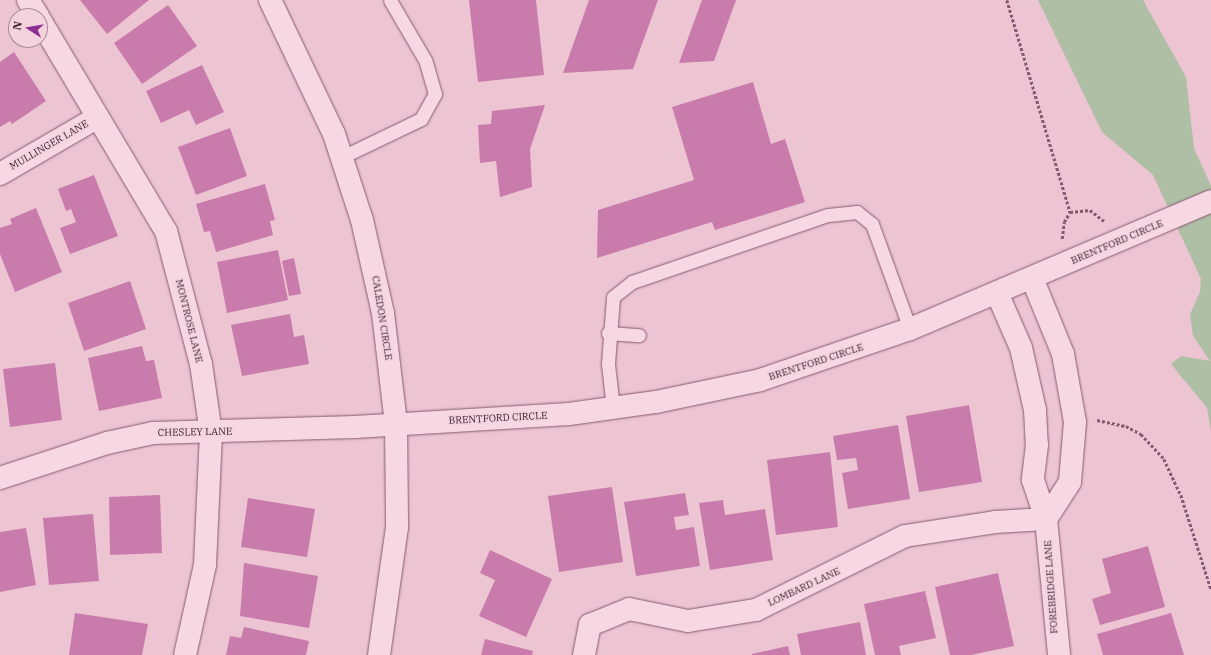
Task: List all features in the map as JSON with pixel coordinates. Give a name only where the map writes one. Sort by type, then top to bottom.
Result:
[{"type":"street","name":"CALEDON CIRCLE","points":[[270,0],[311,80],[342,157],[375,274],[396,424],[397,526],[379,655]]},
{"type":"street","name":"MONTROSE LANE","points":[[48,33],[166,231],[201,364],[210,433],[204,565],[185,655]]},
{"type":"street","name":"MULLINGER LANE","points":[[0,174],[98,117]]},
{"type":"street","name":"BRENTFORD CIRCLE","points":[[396,424],[613,408],[656,402],[760,380],[910,329],[1211,201]]},
{"type":"street","points":[[1032,278],[1063,354],[1075,422],[1070,482],[1046,519]]},
{"type":"street","name":"FOREBRIDGE LANE","points":[[997,293],[1029,377],[1037,445],[1033,480],[1046,519],[1058,655]]},
{"type":"street","name":"CHESLEY LANE","points":[[0,478],[107,443],[153,433],[210,433],[396,424]]},
{"type":"street","name":"LOMBARD LANE","points":[[584,655],[590,625],[629,609],[688,621],[756,610],[905,536],[994,522],[1046,519]]},
{"type":"lane","points":[[342,157],[421,119],[435,94],[425,60],[390,0]]},
{"type":"lane","points":[[613,408],[608,334],[613,296],[632,282],[828,215],[857,212],[872,224],[910,329]]},
{"type":"lane","points":[[608,334],[639,335]]},
{"type":"path","points":[[1007,0],[1070,212],[1090,210],[1125,238]]},
{"type":"path","points":[[1075,422],[1114,423],[1141,434],[1154,446],[1181,495],[1211,589]]},
{"type":"shaded area","points":[[1038,0],[1143,0],[1186,77],[1194,148],[1211,186],[1211,431],[1207,408],[1171,364],[1181,356],[1210,361],[1193,336],[1190,314],[1200,292],[1201,279],[1153,175],[1102,132]]},
{"type":"building","points":[[80,0],[149,0],[107,34]]},
{"type":"building","points":[[469,0],[536,0],[544,75],[478,82]]},
{"type":"building","points":[[589,0],[658,0],[633,69],[563,73]]},
{"type":"building","points":[[702,0],[736,0],[714,61],[679,63]]},
{"type":"building","points":[[168,5],[197,46],[142,84],[114,43]]},
{"type":"building","points":[[14,52],[46,101],[12,124],[10,121],[0,127],[0,62]]},
{"type":"building","points":[[202,65],[224,112],[196,125],[189,110],[161,123],[146,91]]},
{"type":"building","points":[[753,82],[771,144],[785,139],[805,202],[715,230],[712,222],[597,258],[598,210],[694,180],[672,107]]},
{"type":"building","points":[[545,105],[530,149],[532,187],[500,197],[496,161],[480,163],[478,125],[491,124],[492,111]]},
{"type":"building","points":[[230,128],[247,176],[196,195],[178,147]]},
{"type":"building","points":[[94,175],[118,236],[70,254],[60,228],[76,222],[71,209],[66,211],[58,189]]},
{"type":"building","points":[[265,184],[275,220],[270,221],[273,235],[216,252],[210,231],[204,232],[196,204]]},
{"type":"building","points":[[36,208],[62,272],[15,292],[0,254],[0,228],[12,224],[10,219]]},
{"type":"building","points":[[278,250],[288,300],[227,313],[217,262]]},
{"type":"building","points":[[294,258],[301,294],[289,296],[282,261]]},
{"type":"building","points":[[130,281],[146,329],[84,351],[68,303]]},
{"type":"building","points":[[290,314],[294,337],[304,335],[309,364],[242,376],[231,325]]},
{"type":"building","points":[[142,346],[146,361],[154,360],[162,398],[99,411],[88,358]]},
{"type":"building","points":[[55,363],[62,420],[10,427],[3,369]]},
{"type":"building","points":[[969,405],[982,482],[919,492],[906,416]]},
{"type":"building","points":[[898,425],[910,499],[848,509],[842,473],[858,470],[856,458],[837,460],[833,436]]},
{"type":"building","points":[[830,452],[838,527],[776,535],[767,460]]},
{"type":"building","points":[[612,487],[623,562],[559,572],[548,496]]},
{"type":"building","points":[[685,493],[689,515],[674,517],[676,530],[694,527],[700,566],[636,576],[624,502]]},
{"type":"building","points":[[160,495],[162,553],[110,555],[109,497]]},
{"type":"building","points":[[248,498],[315,509],[307,557],[241,547]]},
{"type":"building","points":[[723,500],[725,515],[765,509],[773,560],[710,570],[699,503]]},
{"type":"building","points":[[93,514],[99,581],[49,585],[43,518]]},
{"type":"building","points":[[26,528],[36,585],[0,592],[0,532]]},
{"type":"building","points":[[1148,546],[1165,607],[1100,625],[1092,599],[1111,593],[1102,559]]},
{"type":"building","points":[[490,550],[552,579],[526,637],[479,616],[495,580],[480,573]]},
{"type":"building","points":[[244,563],[318,576],[309,628],[240,616]]},
{"type":"building","points":[[998,573],[1014,646],[971,655],[950,655],[935,587]]},
{"type":"building","points":[[925,591],[936,638],[899,646],[901,655],[875,655],[864,604]]},
{"type":"building","points":[[75,613],[148,624],[142,655],[69,655]]},
{"type":"building","points":[[1171,613],[1184,655],[1103,655],[1097,634]]},
{"type":"building","points":[[860,622],[866,655],[801,655],[797,634]]},
{"type":"building","points":[[244,627],[309,641],[306,655],[226,655],[230,636],[241,638]]},
{"type":"building","points":[[485,639],[533,651],[532,655],[481,655]]},
{"type":"building","points":[[788,646],[790,655],[752,655],[752,654]]}]
